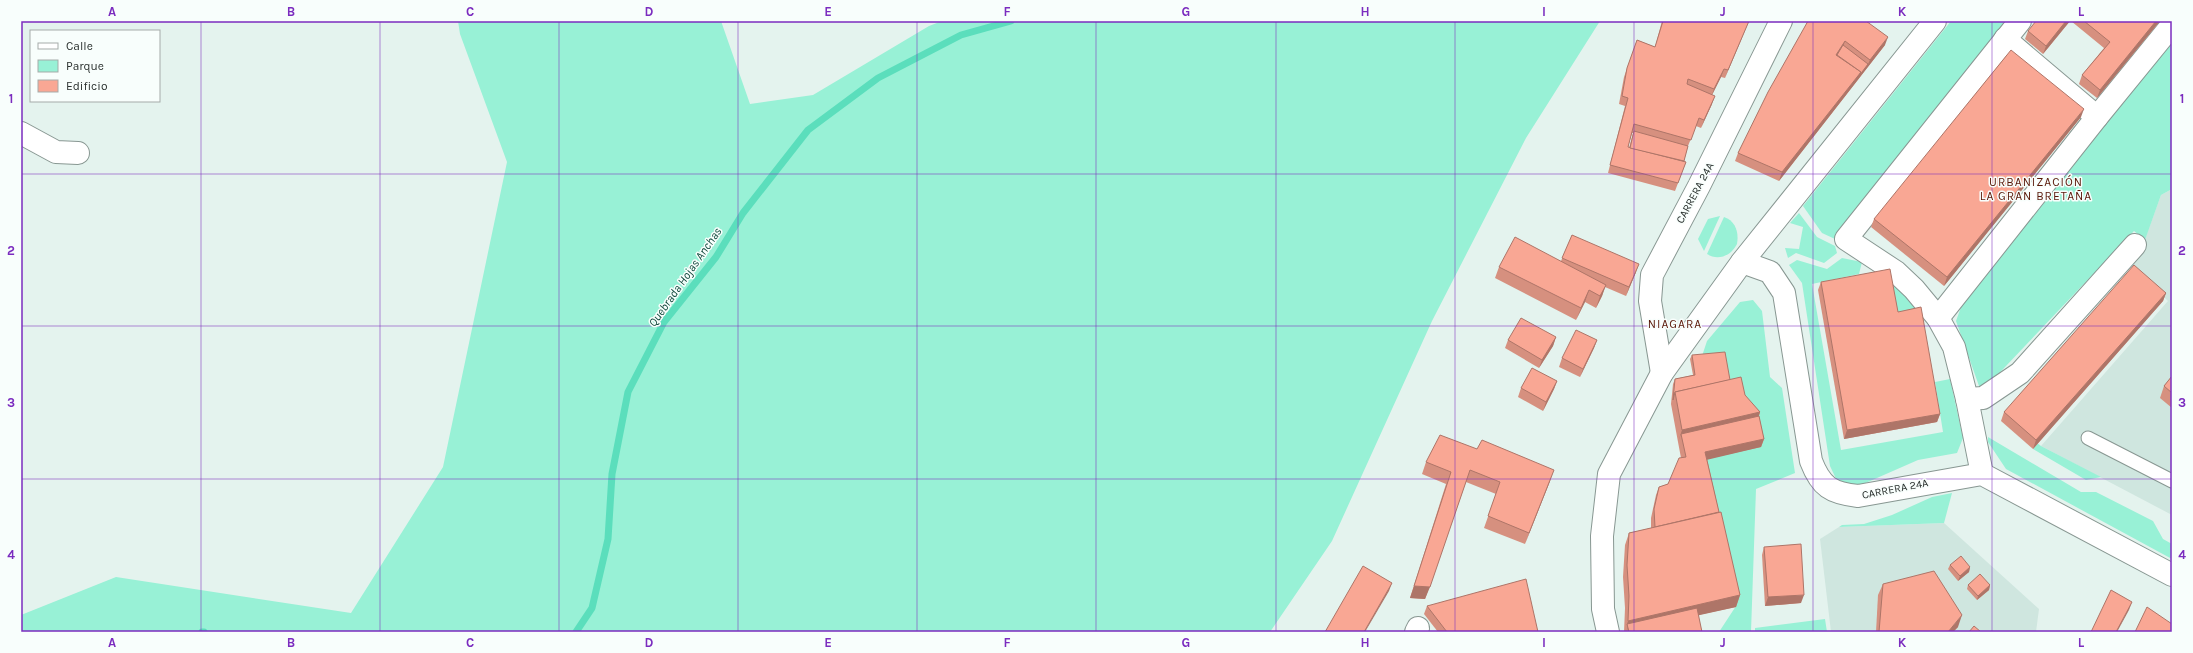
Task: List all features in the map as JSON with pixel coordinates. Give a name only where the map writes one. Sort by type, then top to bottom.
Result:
[{"type":"street","name":"CARRERA 24A","points":[[1662,373],[1650,301],[1652,275],[1699,186],[1781,21]]},
{"type":"street","points":[[1608,632],[1603,609],[1602,536],[1608,474],[1662,373],[1742,262],[1934,21]]},
{"type":"street","points":[[2020,21],[1846,239],[1896,272],[1914,289],[1938,318],[1954,347],[1967,400],[1982,474],[2172,575]]},
{"type":"street","points":[[1938,318],[2172,25]]},
{"type":"street","points":[[2005,39],[2097,117]]},
{"type":"street","points":[[21,133],[56,152],[78,153]]},
{"type":"street","points":[[1967,400],[1983,398],[2020,373],[2135,244]]},
{"type":"street","name":"CARRERA 24A","points":[[1742,262],[1770,272],[1784,293],[1811,461],[1817,478],[1838,494],[1858,496],[1982,474]]},
{"type":"lane","points":[[2088,438],[2172,481]]},
{"type":"shaded area","points":[[2172,189],[2172,515],[2041,446],[2168,301],[2130,264],[2140,253],[2161,195]]},
{"type":"shaded area","points":[[1944,523],[2039,609],[2036,632],[1831,632],[1820,539],[1839,527]]},
{"type":"green space","points":[[458,21],[721,21],[750,104],[813,95],[929,26],[942,21],[1600,21],[1526,138],[1432,321],[1332,541],[1270,632],[21,632],[21,615],[116,577],[351,613],[443,467],[507,162],[460,34]]},
{"type":"green space","points":[[1951,21],[2003,21],[2003,26],[1835,239],[1822,233],[1803,206]]},
{"type":"green space","points":[[2172,40],[2172,189],[2161,195],[2145,240],[2134,231],[1987,386],[1979,386],[1956,321],[1965,296]]},
{"type":"green space","points":[[1799,213],[1817,237],[1835,246],[1837,253],[1824,263],[1796,253],[1788,258],[1785,248],[1799,249],[1803,227],[1790,223]]},
{"type":"green space","points":[[1720,216],[1704,251],[1698,239],[1708,219]]},
{"type":"green space","points":[[1724,217],[1731,221],[1736,228],[1738,236],[1737,244],[1731,252],[1724,256],[1711,256],[1707,254]]},
{"type":"green space","points":[[1842,258],[1862,262],[1859,274],[1812,284],[1841,450],[1943,432],[1935,382],[1950,379],[1963,438],[1957,453],[1918,460],[1861,485],[1838,483],[1830,466],[1802,283],[1789,265],[1797,260],[1827,269]]},
{"type":"green space","points":[[1887,277],[1908,296],[1918,315],[1895,320]]},
{"type":"green space","points":[[1753,300],[1762,311],[1770,377],[1782,388],[1795,473],[1756,489],[1751,632],[1719,632],[1736,606],[1702,461],[1701,359],[1707,341],[1740,302]]},
{"type":"green space","points":[[1988,437],[2081,492],[2096,492],[2153,521],[2163,539],[2172,544],[2172,559],[2006,469],[1988,442]]},
{"type":"green space","points":[[2037,443],[2101,477],[2086,480],[2033,449]]},
{"type":"green space","points":[[1952,493],[1944,523],[1839,527],[1842,525],[1864,524],[1892,515],[1932,497]]},
{"type":"green space","points":[[1825,619],[1827,632],[1755,632],[1755,628]]},
{"type":"building","points":[[1663,21],[1749,21],[1728,70],[1724,69],[1714,89],[1688,79],[1687,84],[1715,96],[1704,120],[1699,118],[1691,140],[1634,124],[1628,147],[1686,162],[1678,183],[1610,165],[1628,98],[1622,96],[1627,68],[1637,40],[1655,47]]},
{"type":"building","points":[[1808,21],[1866,21],[1888,37],[1870,60],[1845,41],[1836,55],[1861,72],[1782,172],[1738,153],[1768,92]]},
{"type":"building","points":[[2036,21],[2066,21],[2046,46],[2028,31]]},
{"type":"building","points":[[2084,21],[2156,21],[2100,90],[2082,75],[2110,42]]},
{"type":"building","points":[[1843,45],[1868,64],[1859,76],[1861,72],[1837,55]]},
{"type":"building","points":[[2011,50],[2084,109],[1947,277],[1874,219]]},
{"type":"building","points":[[1634,131],[1688,146],[1684,161],[1630,148]]},
{"type":"building","points":[[1572,235],[1639,264],[1629,287],[1562,258]]},
{"type":"building","points":[[1515,237],[1606,285],[1600,296],[1589,290],[1581,308],[1499,267]]},
{"type":"building","points":[[2134,265],[2166,293],[2036,440],[2004,412]]},
{"type":"building","points":[[1890,269],[1898,312],[1921,307],[1940,414],[1847,430],[1821,282]]},
{"type":"building","points":[[1521,318],[1556,337],[1542,360],[1508,340]]},
{"type":"building","points":[[1576,330],[1597,340],[1583,369],[1562,358]]},
{"type":"building","points":[[1725,352],[1730,380],[1675,392],[1673,400],[1675,379],[1695,375],[1692,355]]},
{"type":"building","points":[[1532,368],[1557,381],[1546,402],[1521,388]]},
{"type":"building","points":[[2172,376],[2172,393],[2164,386]]},
{"type":"building","points":[[1741,377],[1745,395],[1760,412],[1682,430],[1675,392]]},
{"type":"building","points":[[1759,416],[1764,439],[1705,452],[1719,512],[1655,527],[1654,509],[1659,487],[1668,484],[1679,458],[1686,457],[1681,434]]},
{"type":"building","points":[[1440,435],[1477,449],[1482,440],[1554,470],[1529,533],[1488,516],[1500,482],[1470,470],[1430,587],[1414,586],[1451,472],[1426,462]]},
{"type":"building","points":[[1721,512],[1740,595],[1628,621],[1629,596],[1627,565],[1629,533]]},
{"type":"building","points":[[1801,544],[1804,595],[1768,597],[1764,547]]},
{"type":"building","points":[[1961,556],[1970,567],[1960,576],[1950,565]]},
{"type":"building","points":[[1363,566],[1392,583],[1364,632],[1325,632]]},
{"type":"building","points":[[1934,571],[1962,615],[1948,632],[1879,632],[1883,584]]},
{"type":"building","points":[[1980,574],[1990,585],[1978,596],[1968,585]]},
{"type":"building","points":[[1526,579],[1538,632],[1447,632],[1427,606]]},
{"type":"building","points":[[2111,590],[2132,602],[2116,632],[2091,632]]},
{"type":"building","points":[[2147,607],[2172,624],[2172,632],[2135,632]]},
{"type":"building","points":[[1697,608],[1702,632],[1629,632],[1627,624]]},
{"type":"building","points":[[1974,626],[1981,632],[1969,632]]},
{"type":"waterway","name":"Quebrada Hojas Anchas","points":[[576,632],[592,608],[608,539],[612,474],[628,392],[664,322],[716,257],[743,213],[808,130],[878,78],[961,35],[1011,21]]},
{"type":"district","name":"URBANIZACIÓN LA GRAN BRETAÑA","points":[[2036,189]]},
{"type":"district","name":"NIAGARA","points":[[1675,324]]}]
